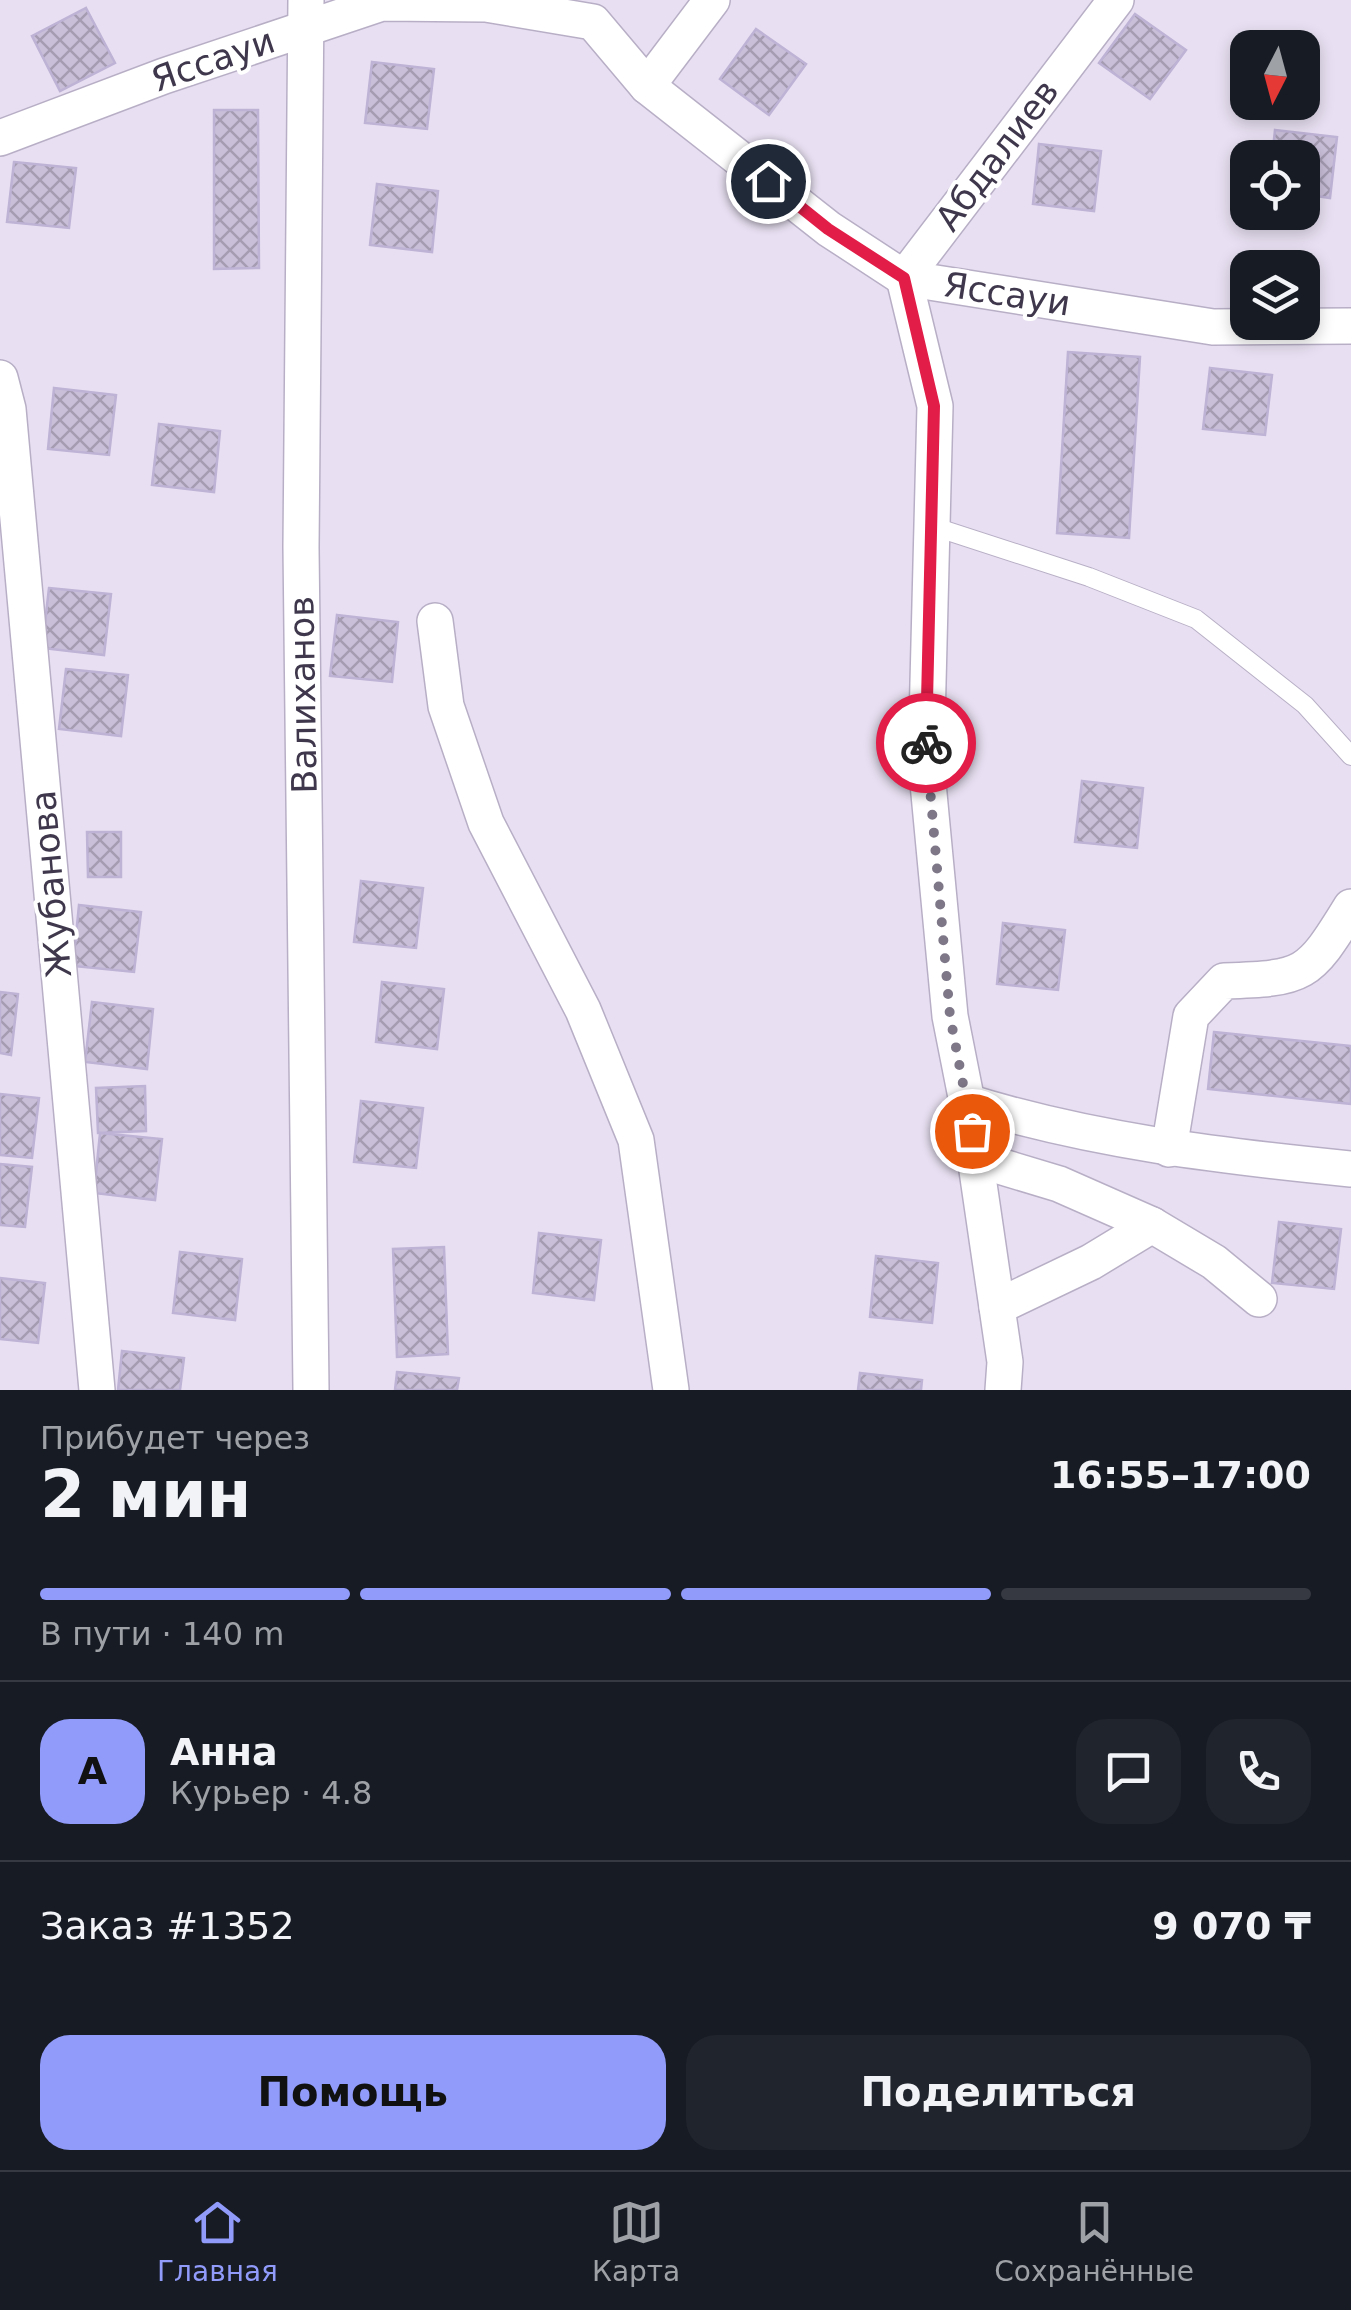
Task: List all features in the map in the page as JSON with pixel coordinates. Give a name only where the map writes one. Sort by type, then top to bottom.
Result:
[{"type":"street","points":[[647,86],[712,0]]},
{"type":"street","name":"Абдалиев","points":[[904,278],[1116,0]]},
{"type":"street","name":"Яссауи","points":[[0,138],[306,14],[382,3],[486,4],[593,22],[647,86],[828,229],[904,278],[1213,327],[1351,326]]},
{"type":"street","name":"Валиханов","points":[[306,14],[301,547],[311,1390]]},
{"type":"street","points":[[904,278],[934,406],[926,762],[950,1016],[998,1307],[1005,1362],[1003,1390]]},
{"type":"street","name":"Жубанова","points":[[0,378],[8,409],[13,600],[97,1390]]},
{"type":"street","points":[[435,621],[446,706],[486,823],[582,1010],[636,1140],[671,1390]]},
{"type":"street","points":[[1170,1149],[1191,1016],[1224,980],[1287,978],[1310,963],[1321,955],[1351,907]]},
{"type":"street","points":[[967,1102],[1052,1128],[1170,1149],[1351,1170]]},
{"type":"street","points":[[976,1160],[1060,1184],[1152,1224],[1214,1262],[1259,1299]]},
{"type":"street","points":[[998,1307],[1091,1262],[1152,1224]]},
{"type":"lane","points":[[932,526],[1089,576],[1196,619],[1305,705],[1351,756]]},
{"type":"shaded area","points":[[0,0],[1351,0],[1351,1390],[0,1390]]},
{"type":"building","points":[[86,8],[115,63],[60,91],[32,36]]},
{"type":"building","points":[[1135,14],[1186,50],[1150,99],[1099,63]]},
{"type":"building","points":[[756,29],[806,64],[769,115],[720,79]]},
{"type":"building","points":[[372,62],[434,69],[427,129],[365,123]]},
{"type":"building","points":[[214,110],[258,110],[259,268],[214,269]]},
{"type":"building","points":[[1275,130],[1337,137],[1330,198],[1320,197],[1320,140],[1274,140]]},
{"type":"building","points":[[1039,144],[1101,151],[1094,211],[1033,204]]},
{"type":"building","points":[[14,162],[76,168],[69,228],[7,222]]},
{"type":"building","points":[[377,184],[438,191],[432,252],[370,245]]},
{"type":"building","points":[[1068,352],[1140,357],[1129,538],[1057,533]]},
{"type":"building","points":[[1210,368],[1272,375],[1265,435],[1203,429]]},
{"type":"building","points":[[54,388],[116,395],[109,455],[48,449]]},
{"type":"building","points":[[159,424],[220,431],[214,492],[152,485]]},
{"type":"building","points":[[49,588],[111,594],[104,655],[42,648]]},
{"type":"building","points":[[337,615],[398,622],[392,682],[330,676]]},
{"type":"building","points":[[66,669],[128,675],[121,736],[59,729]]},
{"type":"building","points":[[1082,781],[1143,788],[1137,848],[1075,842]]},
{"type":"building","points":[[87,832],[121,832],[121,877],[88,877]]},
{"type":"building","points":[[361,881],[423,888],[416,948],[354,942]]},
{"type":"building","points":[[79,905],[141,912],[134,972],[73,966]]},
{"type":"building","points":[[1003,923],[1065,930],[1058,990],[997,984]]},
{"type":"building","points":[[382,982],[444,989],[437,1049],[376,1042]]},
{"type":"building","points":[[0,992],[18,994],[11,1055],[0,1053]]},
{"type":"building","points":[[92,1002],[153,1009],[147,1069],[85,1062]]},
{"type":"building","points":[[1214,1032],[1351,1046],[1351,1104],[1208,1089]]},
{"type":"building","points":[[145,1086],[146,1131],[98,1133],[96,1088]]},
{"type":"building","points":[[0,1094],[39,1098],[32,1158],[0,1155]]},
{"type":"building","points":[[361,1101],[423,1108],[416,1168],[354,1162]]},
{"type":"building","points":[[100,1133],[162,1139],[155,1200],[94,1193]]},
{"type":"building","points":[[0,1164],[32,1167],[25,1227],[0,1225]]},
{"type":"building","points":[[1279,1222],[1341,1229],[1334,1289],[1272,1283]]},
{"type":"building","points":[[539,1233],[601,1240],[594,1300],[533,1293]]},
{"type":"building","points":[[444,1247],[448,1354],[397,1357],[393,1249]]},
{"type":"building","points":[[180,1252],[242,1259],[235,1320],[173,1313]]},
{"type":"building","points":[[876,1256],[938,1263],[932,1323],[870,1317]]},
{"type":"building","points":[[0,1278],[45,1283],[38,1343],[0,1339]]},
{"type":"building","points":[[122,1351],[184,1358],[180,1390],[118,1390]]},
{"type":"building","points":[[397,1372],[459,1378],[457,1390],[395,1390]]},
{"type":"building","points":[[860,1373],[922,1380],[921,1390],[858,1390]]},
{"type":"way so far","points":[[926,743],[950,1016],[972,1131]]},
{"type":"route","points":[[768,181],[828,229],[904,278],[934,406],[926,743]]}]
